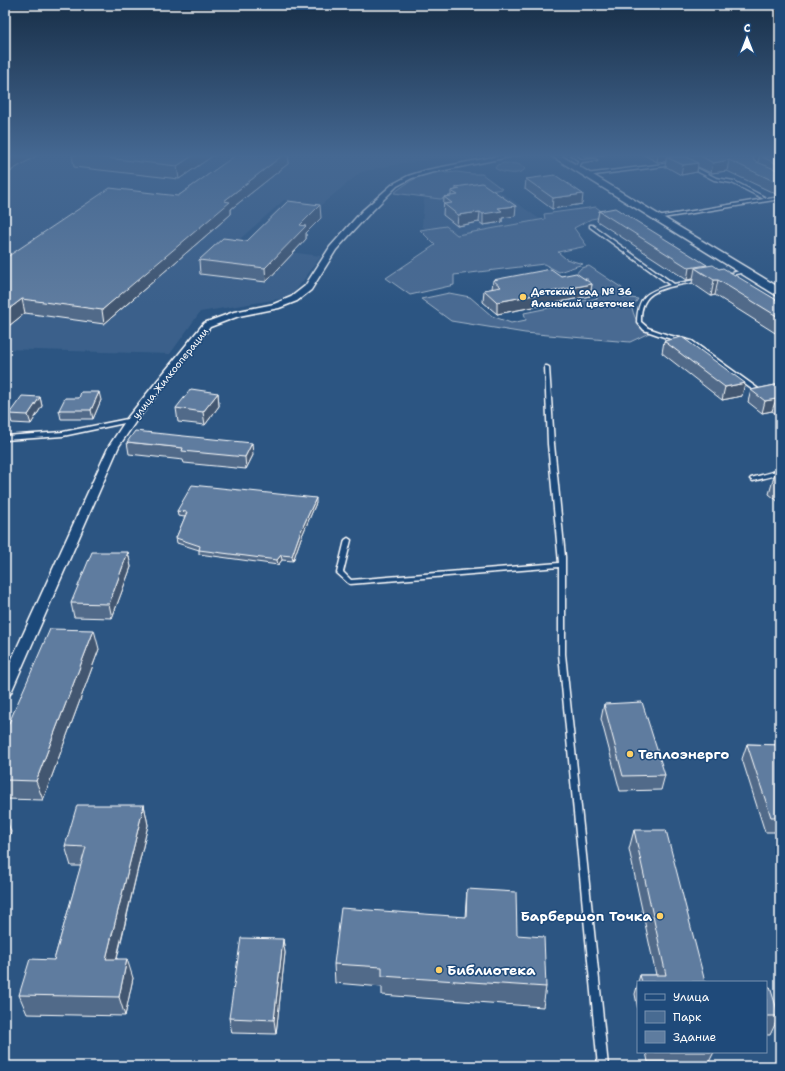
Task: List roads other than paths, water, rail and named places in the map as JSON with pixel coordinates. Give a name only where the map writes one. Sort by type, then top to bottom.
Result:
[{"type":"main road","points":[[636,205],[780,293]]},
{"type":"street","name":"улица Жилкооперации","points":[[5,690],[114,446],[132,419],[207,325],[237,314],[276,306],[294,299],[308,288],[333,249],[374,205]]},
{"type":"lane","points":[[657,218],[737,205]]},
{"type":"lane","points":[[591,226],[673,285]]},
{"type":"lane","points":[[720,276],[744,271]]},
{"type":"lane","points":[[707,279],[673,285],[648,294],[642,302],[638,313],[639,322],[646,329],[690,342],[762,394],[768,393]]},
{"type":"lane","points":[[547,367],[551,444],[562,565],[562,654],[603,1066]]},
{"type":"lane","points":[[5,438],[63,434],[132,419]]},
{"type":"lane","points":[[753,479],[780,472]]},
{"type":"lane","points":[[348,540],[340,573],[350,582],[562,565]]},
{"type":"place","name":"Детский сад № 36 Аленький цветочек","points":[[523,297]]},
{"type":"place","name":"Теплоэнерго","points":[[630,754]]},
{"type":"place","name":"Барбершоп Точка","points":[[660,916]]},
{"type":"place","name":"Библиотека","points":[[439,970]]}]
